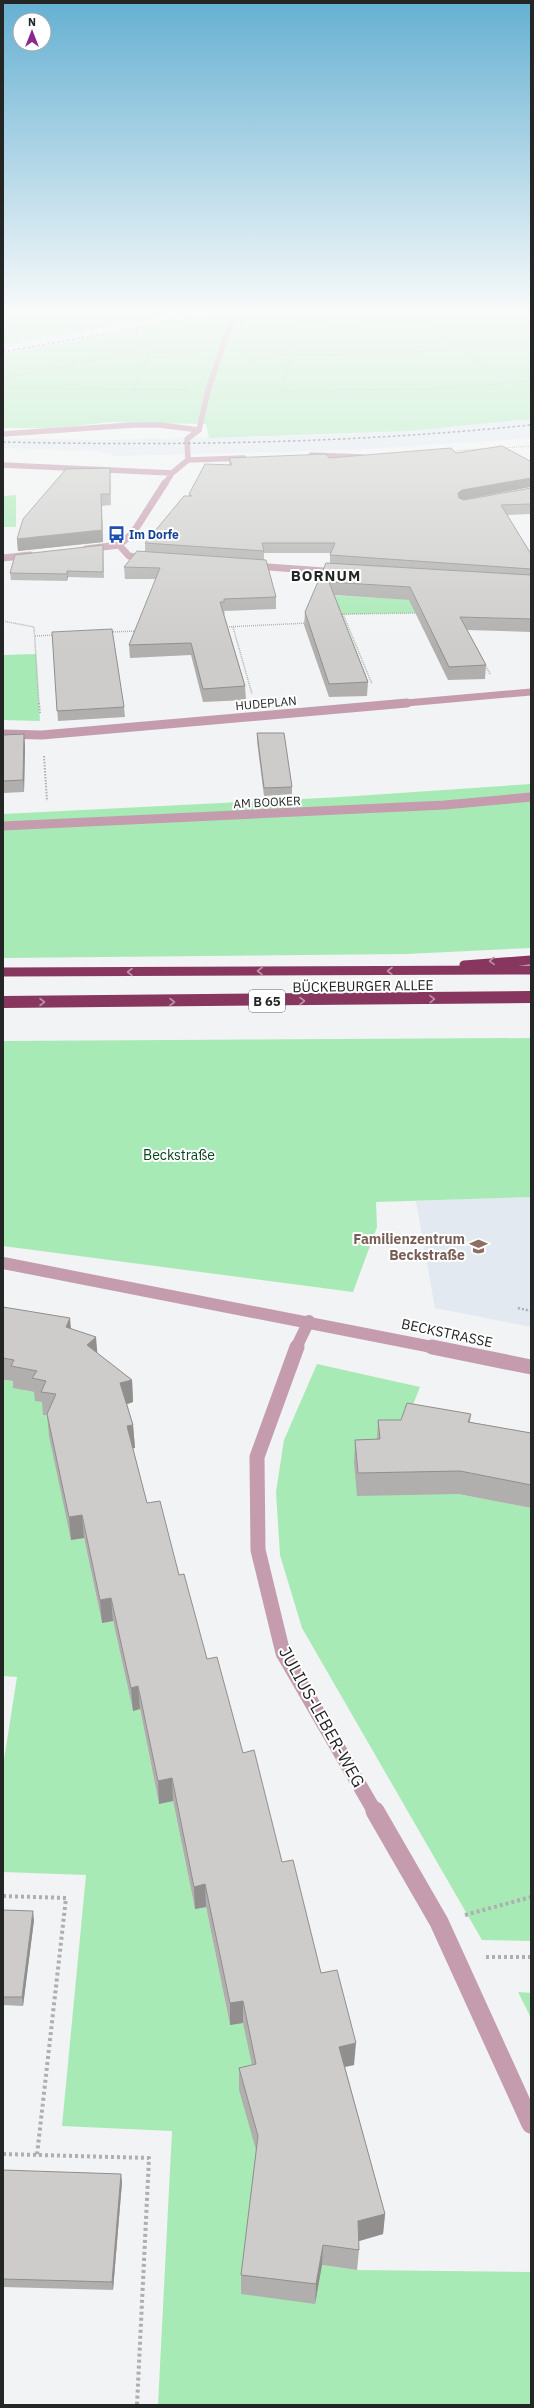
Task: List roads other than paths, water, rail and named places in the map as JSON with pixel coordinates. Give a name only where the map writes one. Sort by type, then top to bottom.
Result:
[{"type":"highway","points":[[429,971],[482,962],[531,960]]},
{"type":"highway","name":"BÜCKEBURGER ALLEE","points":[[3,972],[531,970]]},
{"type":"highway","name":"BÜCKEBURGER ALLEE","points":[[3,1002],[531,997]]},
{"type":"street","points":[[3,434],[128,425]]},
{"type":"street","points":[[163,425],[199,430]]},
{"type":"street","points":[[188,460],[187,439],[199,430],[200,425]]},
{"type":"street","points":[[303,456],[371,456]]},
{"type":"street","points":[[75,550],[119,545],[133,533],[172,472],[188,460],[248,458]]},
{"type":"street","points":[[3,465],[172,472]]},
{"type":"street","points":[[119,545],[129,556],[155,559]]},
{"type":"street","points":[[3,558],[39,554]]},
{"type":"street","points":[[241,565],[343,572]]},
{"type":"street","name":"HUDEPLAN","points":[[3,734],[42,734],[531,692]]},
{"type":"street","name":"AM BOOKER","points":[[3,826],[438,805],[531,797]]},
{"type":"street","name":"BECKSTRASSE","points":[[3,1263],[309,1321],[531,1367]]},
{"type":"street","name":"JULIUS-LEBER-WEG","points":[[309,1321],[291,1359],[257,1457],[258,1550],[283,1653],[439,1922],[531,2124]]},
{"type":"railway","points":[[3,442],[135,444],[267,442],[399,436],[527,425]]},
{"type":"place","name":"Im Dorfe","points":[[116,534]]},
{"type":"place","name":"Familienzentrum Beckstraße","points":[[478,1247]]},
{"type":"district","name":"BORNUM","points":[[326,575]]},
{"type":"park label","name":"Beckstraße","points":[[179,1155]]}]
